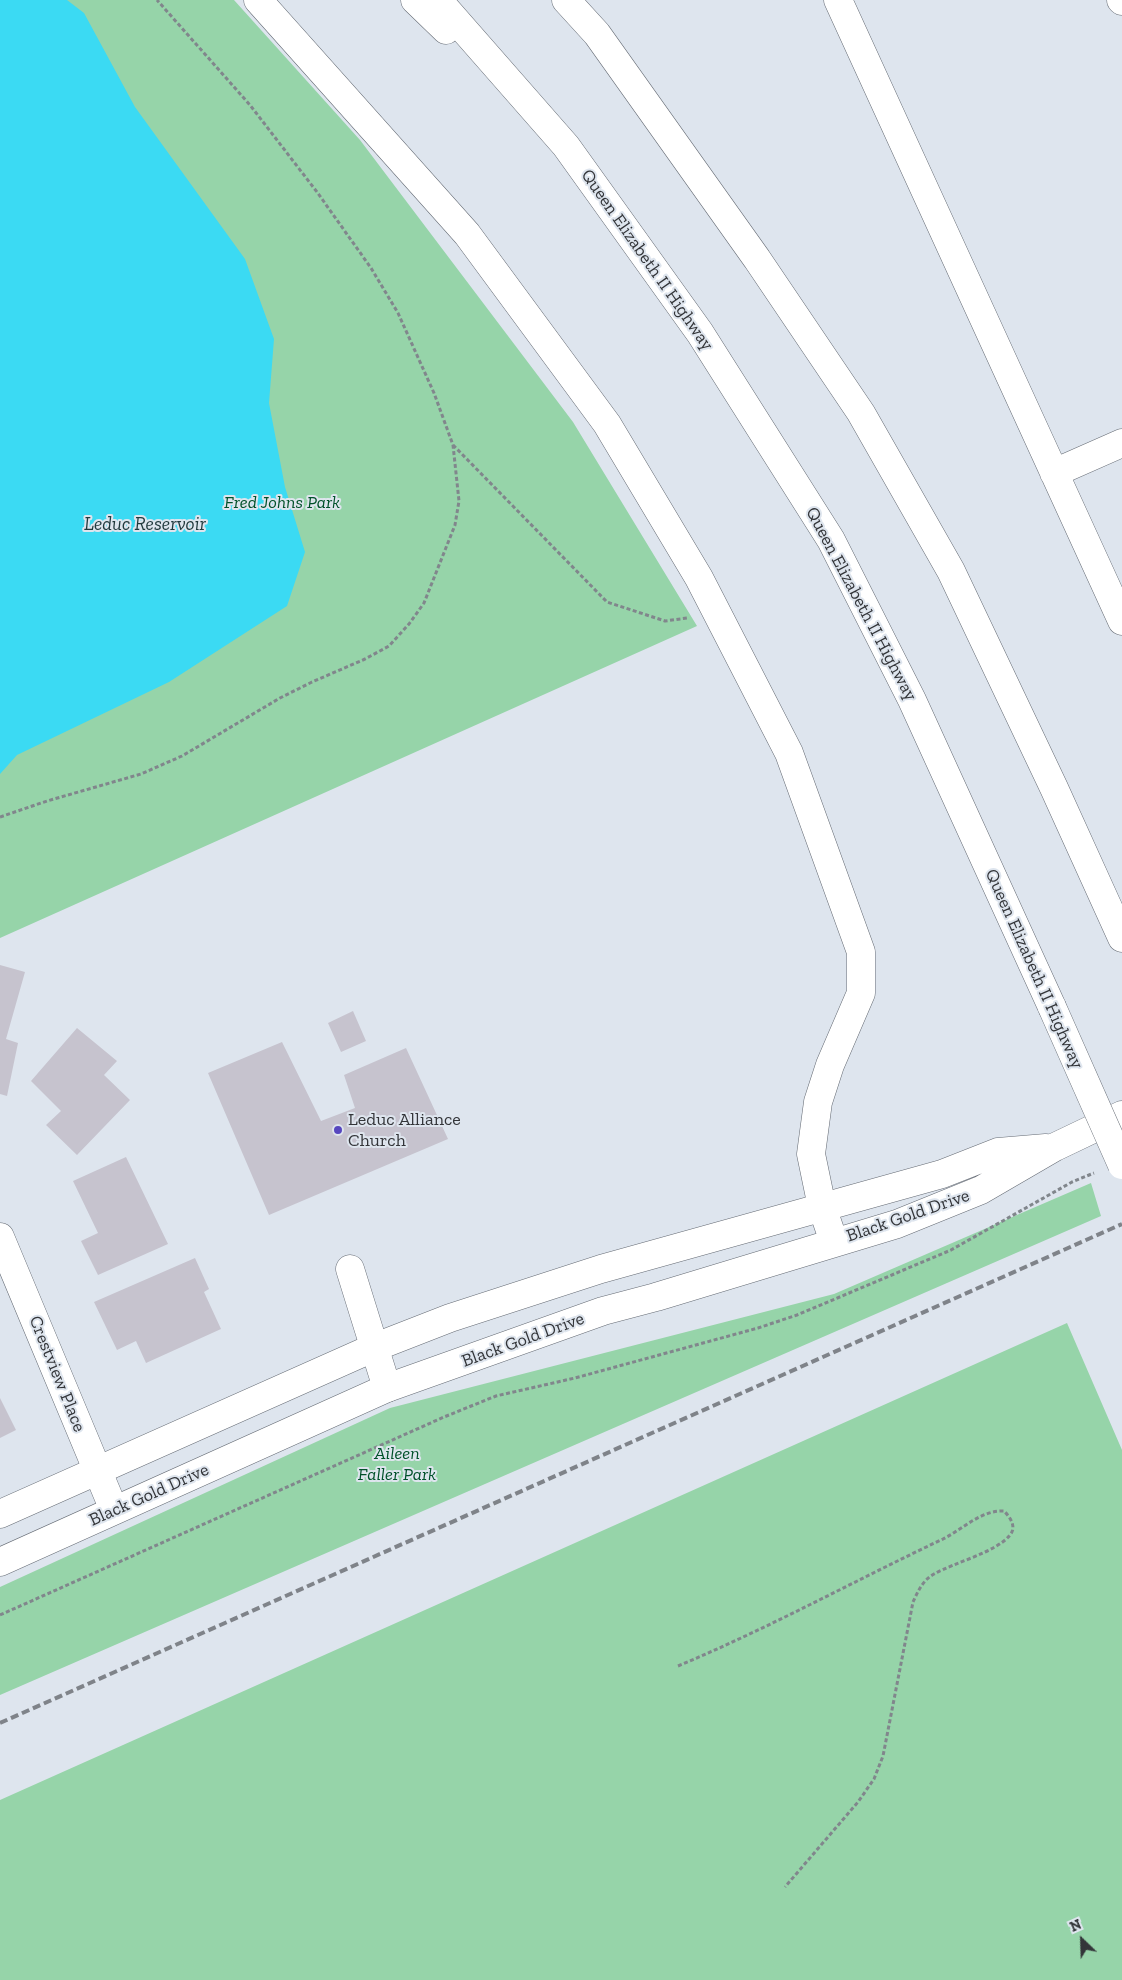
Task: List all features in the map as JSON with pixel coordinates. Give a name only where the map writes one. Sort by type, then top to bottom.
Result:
[{"type":"main road","points":[[258,0],[467,234],[607,424],[699,578],[789,753],[861,952],[861,993],[830,1065],[818,1102],[810,1154],[822,1207],[834,1242]]},
{"type":"main road","points":[[415,0],[566,146]]},
{"type":"main road","name":"Queen Elizabeth II Highway","points":[[438,0],[566,146],[700,333],[832,540],[912,700],[1052,1007],[1109,1168]]},
{"type":"main road","points":[[566,0],[598,34]]},
{"type":"main road","points":[[574,0],[751,251],[861,413],[951,571],[1054,788],[1122,938]]},
{"type":"main road","points":[[838,0],[1122,621]]},
{"type":"main road","points":[[1054,473],[1122,443]]},
{"type":"main road","name":"Black Gold Drive","points":[[0,1562],[387,1388],[603,1311],[656,1297],[896,1224],[982,1190],[1055,1147],[1122,1115]]},
{"type":"main road","name":"Black Gold Drive","points":[[0,1514],[373,1348],[450,1318],[601,1269],[942,1174],[998,1152],[1055,1147]]},
{"type":"main road","name":"Crestview Place","points":[[0,1237],[114,1510]]},
{"type":"main road","points":[[350,1269],[387,1388]]},
{"type":"path","points":[[0,817],[141,774],[182,756],[280,698],[366,659],[389,646],[409,624],[424,603],[456,525],[459,501],[453,445],[434,393],[398,314],[371,268],[317,192],[250,105],[157,0]]},
{"type":"path","points":[[453,445],[607,602],[665,621],[717,614]]},
{"type":"path","points":[[0,1615],[444,1416],[496,1396],[575,1378],[758,1328],[797,1315],[951,1250],[1072,1182],[1109,1168]]},
{"type":"path","points":[[678,1666],[733,1643],[852,1582],[950,1535],[993,1510],[1004,1511],[1010,1517],[1013,1525],[1011,1534],[999,1543],[932,1575],[920,1587],[909,1617],[883,1756],[874,1779],[839,1826],[785,1887]]},
{"type":"green space","name":"Fred Johns Park","points":[[0,0],[234,0],[360,140],[573,422],[697,626],[0,938]]},
{"type":"green space","name":"Aileen Faller Park","points":[[1091,1183],[1101,1216],[0,1695],[0,1587],[390,1408],[834,1294]]},
{"type":"green space","points":[[1067,1323],[1122,1450],[1122,1980],[0,1980],[0,1800]]},
{"type":"water","name":"Leduc Reservoir","points":[[0,0],[67,0],[84,13],[135,107],[245,259],[274,339],[269,403],[285,487],[305,552],[287,606],[169,682],[17,755],[0,774]]},
{"type":"building","points":[[0,965],[25,972],[6,1039],[18,1043],[7,1096],[0,1094]]},
{"type":"building","points":[[353,1011],[366,1041],[341,1052],[328,1023]]},
{"type":"building","points":[[77,1028],[117,1061],[104,1075],[130,1100],[77,1155],[46,1125],[61,1111],[31,1081]]},
{"type":"building","name":"Leduc Alliance Church","points":[[282,1042],[321,1121],[355,1108],[344,1075],[406,1048],[448,1139],[269,1215],[208,1073]]},
{"type":"building","points":[[126,1157],[168,1244],[98,1275],[81,1241],[98,1233],[73,1181]]},
{"type":"building","points":[[195,1258],[209,1289],[204,1292],[221,1329],[146,1363],[136,1341],[117,1350],[94,1302]]},
{"type":"building","points":[[0,1398],[16,1430],[0,1438]]},
{"type":"railway","points":[[0,1723],[1122,1224]]},
{"type":"place","name":"Leduc Alliance Church","points":[[338,1130]]}]
